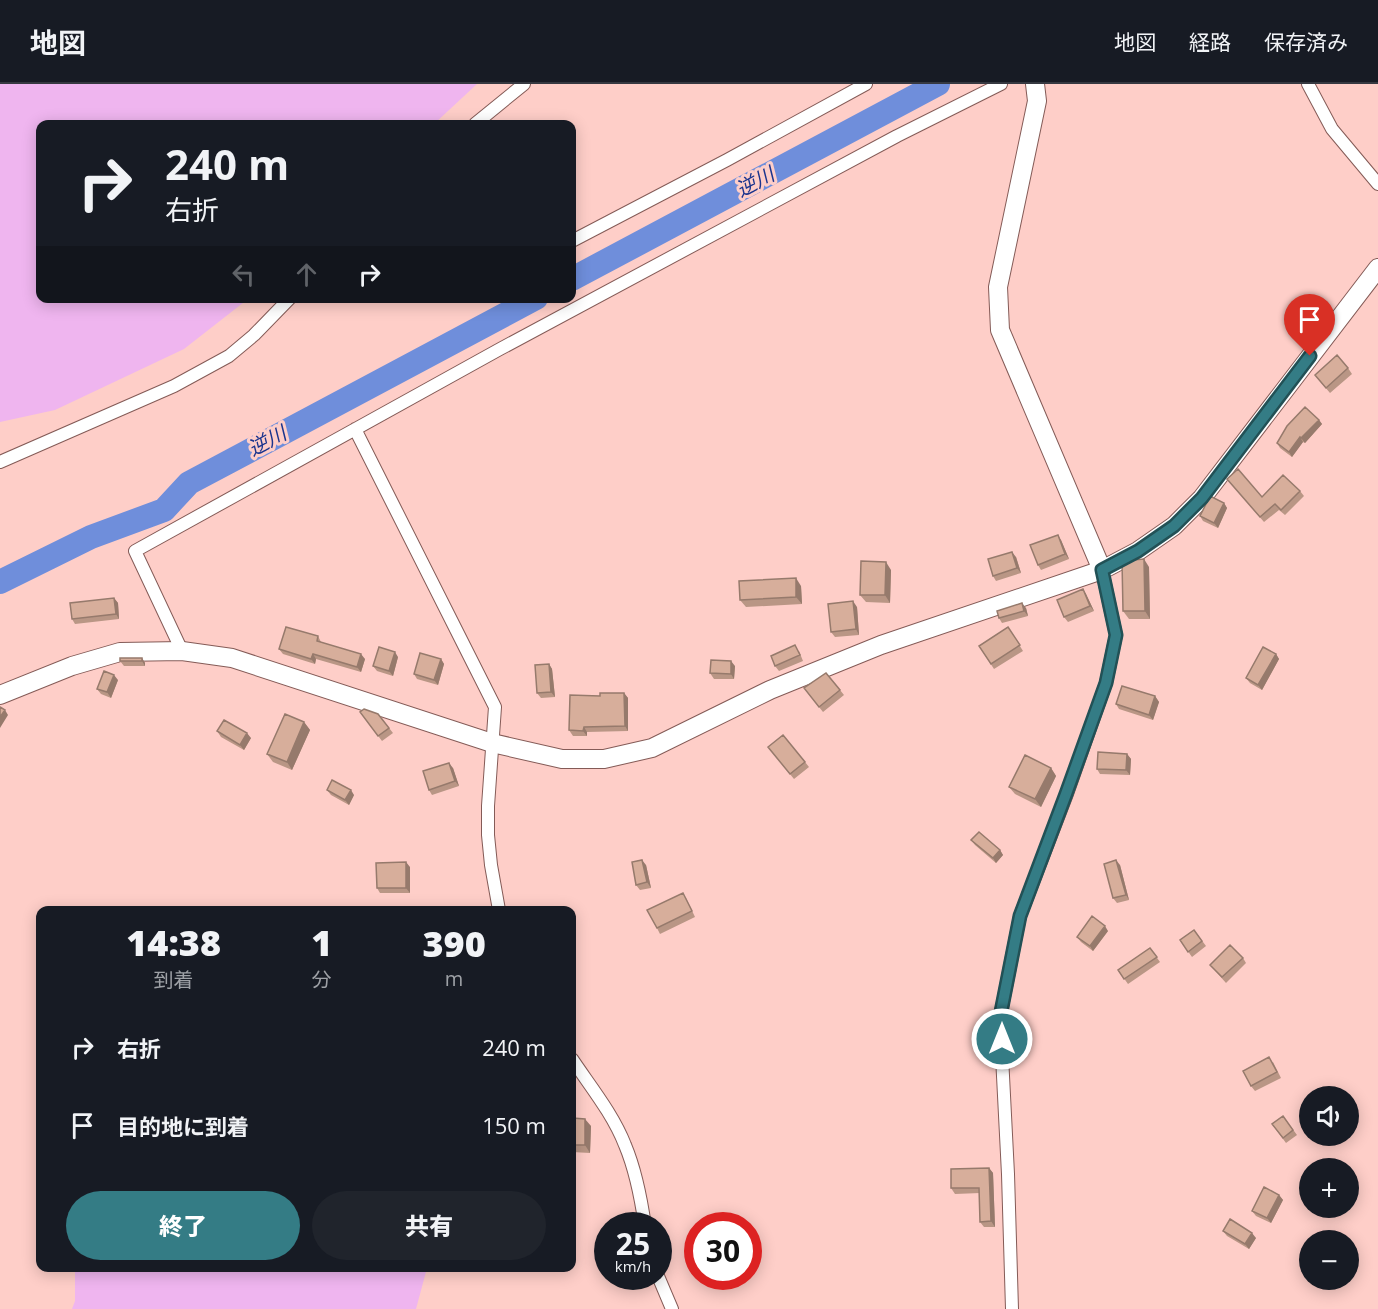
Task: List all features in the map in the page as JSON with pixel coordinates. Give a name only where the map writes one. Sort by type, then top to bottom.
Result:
[{"type":"street","points":[[480,120],[524,84]]},
{"type":"street","points":[[576,239],[866,84]]},
{"type":"street","points":[[182,651],[135,551],[355,429],[897,136],[1001,84]]},
{"type":"street","points":[[1012,1309],[1000,1017],[1020,916],[1106,683],[1116,635],[1102,570],[999,330],[998,287],[1036,101],[1035,84]]},
{"type":"street","points":[[1308,84],[1332,129],[1378,184]]},
{"type":"street","points":[[0,695],[72,666],[120,652],[182,651],[232,658],[492,743],[562,759],[604,759],[652,748],[770,690],[881,645],[1102,570],[1138,551],[1174,526],[1202,498],[1378,268]]},
{"type":"street","points":[[0,462],[174,386],[229,356],[254,335],[285,303]]},
{"type":"street","points":[[355,429],[495,707],[488,836],[490,865],[498,906]]},
{"type":"street","points":[[576,1065],[610,1115],[625,1143],[635,1173],[642,1212]]},
{"type":"street","points":[[664,1290],[672,1309]]},
{"type":"shaded area","points":[[0,84],[477,84],[438,120],[36,120],[36,303],[243,303],[184,349],[55,410],[0,422]]},
{"type":"shaded area","points":[[75,1272],[426,1272],[416,1309],[72,1309],[75,1301]]},
{"type":"building","points":[[1337,355],[1348,368],[1326,388],[1315,375]]},
{"type":"building","points":[[1305,407],[1319,420],[1300,437],[1289,452],[1277,443],[1287,426]]},
{"type":"building","points":[[1238,469],[1262,497],[1283,475],[1300,491],[1281,510],[1275,504],[1260,517],[1227,479]]},
{"type":"building","points":[[1210,496],[1224,503],[1214,523],[1200,516]]},
{"type":"building","points":[[1058,535],[1065,554],[1038,565],[1030,545]]},
{"type":"building","points":[[1012,552],[1017,568],[993,576],[988,559]]},
{"type":"building","points":[[1144,559],[1145,611],[1123,611],[1122,561]]},
{"type":"building","points":[[861,561],[886,562],[885,595],[860,595]]},
{"type":"building","points":[[796,578],[796,597],[740,600],[739,581]]},
{"type":"building","points":[[1083,589],[1090,606],[1064,617],[1057,600]]},
{"type":"building","points":[[114,598],[116,614],[72,619],[70,603]]},
{"type":"building","points":[[853,601],[856,629],[831,632],[828,604]]},
{"type":"building","points":[[1022,603],[1024,611],[999,618],[997,611]]},
{"type":"building","points":[[286,627],[318,636],[317,641],[361,654],[357,667],[313,654],[311,659],[279,649]]},
{"type":"building","points":[[1008,627],[1020,645],[991,664],[979,646]]},
{"type":"building","points":[[795,645],[800,655],[775,666],[771,656]]},
{"type":"building","points":[[379,647],[395,652],[389,671],[373,666]]},
{"type":"building","points":[[1263,647],[1276,654],[1258,685],[1246,678]]},
{"type":"building","points":[[420,653],[441,659],[434,680],[414,674]]},
{"type":"building","points":[[120,658],[142,658],[142,661],[120,661]]},
{"type":"building","points":[[711,660],[731,661],[731,674],[710,673]]},
{"type":"building","points":[[549,664],[551,692],[537,693],[535,665]]},
{"type":"building","points":[[104,671],[114,675],[107,692],[97,689]]},
{"type":"building","points":[[826,673],[840,690],[819,707],[804,688]]},
{"type":"building","points":[[1122,686],[1155,696],[1149,715],[1116,704]]},
{"type":"building","points":[[600,693],[624,693],[625,726],[584,727],[583,731],[569,730],[570,695],[600,696]]},
{"type":"building","points":[[0,707],[5,710],[0,717]]},
{"type":"building","points":[[364,709],[378,714],[389,728],[378,736],[360,712]]},
{"type":"building","points":[[285,714],[304,722],[287,762],[267,754]]},
{"type":"building","points":[[224,720],[247,733],[240,745],[217,731]]},
{"type":"building","points":[[783,735],[805,762],[790,774],[768,747]]},
{"type":"building","points":[[1098,752],[1127,754],[1126,770],[1097,769]]},
{"type":"building","points":[[1025,755],[1051,768],[1035,799],[1009,787]]},
{"type":"building","points":[[449,763],[455,781],[429,790],[423,771]]},
{"type":"building","points":[[332,780],[351,790],[345,800],[327,790]]},
{"type":"building","points":[[979,832],[1000,850],[993,858],[971,840]]},
{"type":"building","points":[[642,860],[647,882],[636,885],[632,862]]},
{"type":"building","points":[[1116,860],[1126,895],[1113,898],[1104,864]]},
{"type":"building","points":[[406,862],[406,888],[377,888],[376,863]]},
{"type":"building","points":[[683,893],[692,911],[657,928],[647,910]]},
{"type":"building","points":[[1092,916],[1105,926],[1090,946],[1077,937]]},
{"type":"building","points":[[1194,930],[1202,941],[1188,952],[1180,940]]},
{"type":"building","points":[[1230,945],[1243,958],[1222,977],[1210,965]]},
{"type":"building","points":[[1150,948],[1157,957],[1124,979],[1118,970]]},
{"type":"building","points":[[1269,1057],[1277,1072],[1251,1086],[1243,1071]]},
{"type":"building","points":[[1283,1116],[1293,1130],[1283,1138],[1272,1124]]},
{"type":"building","points":[[576,1118],[585,1119],[585,1145],[576,1145]]},
{"type":"building","points":[[989,1168],[991,1221],[980,1222],[979,1188],[951,1188],[951,1169]]},
{"type":"building","points":[[1264,1187],[1279,1195],[1267,1218],[1252,1211]]},
{"type":"building","points":[[1230,1219],[1252,1233],[1245,1244],[1223,1231]]},
{"type":"waterway","name":"逆川","points":[[576,277],[938,84]]},
{"type":"waterway","name":"逆川","points":[[0,582],[91,537],[164,510],[189,483],[527,303]]},
{"type":"route","points":[[1002,1039],[1000,1017],[1020,916],[1106,683],[1116,635],[1102,570],[1138,551],[1174,526],[1202,498],[1310,356]]}]
